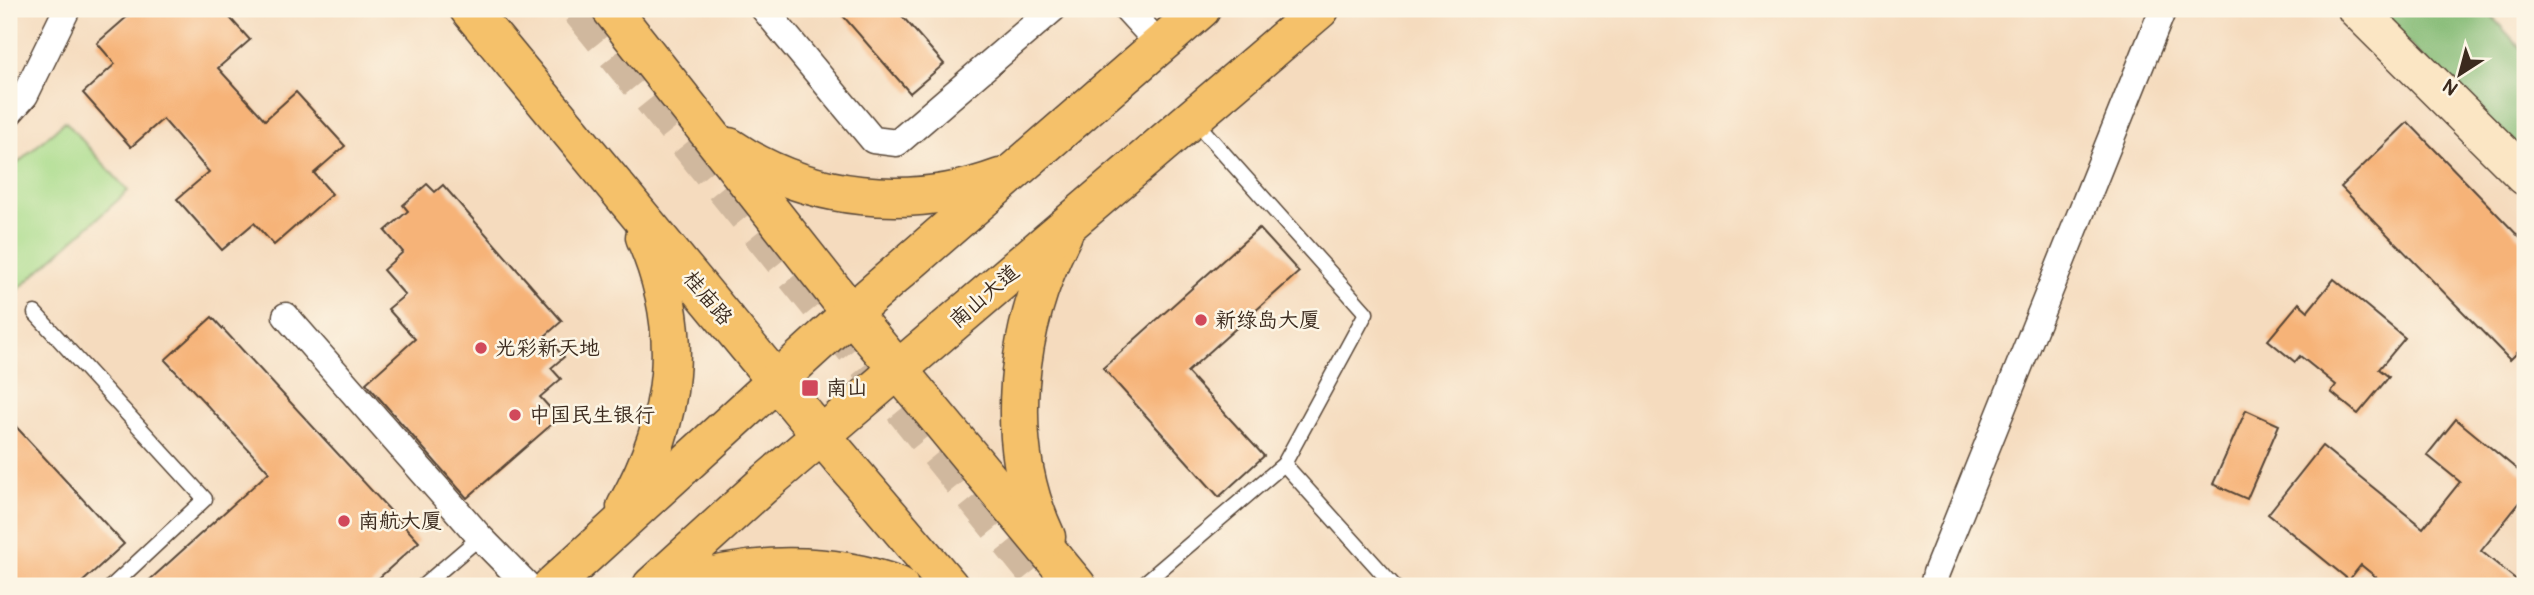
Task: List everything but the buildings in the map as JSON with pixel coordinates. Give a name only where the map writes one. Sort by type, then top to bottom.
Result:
[{"type":"main road","name":"桂庙路","points":[[469,9],[949,586]]},
{"type":"main road","points":[[611,9],[851,313],[1068,575]]},
{"type":"main road","points":[[552,586],[851,313],[1201,9]]},
{"type":"main road","name":"南山大道","points":[[652,586],[821,435],[1320,9]]},
{"type":"main road","points":[[714,137],[769,170],[828,190],[860,196],[891,198],[944,193],[985,184],[1015,173]]},
{"type":"main road","points":[[583,558],[606,534],[642,478],[655,448],[670,384],[671,351],[663,285],[639,223],[622,195]]},
{"type":"main road","points":[[1068,575],[1044,532],[1027,475],[1020,428],[1020,392],[1023,356],[1039,287],[1069,222]]},
{"type":"main road","points":[[678,586],[736,571],[774,567],[851,573],[899,586]]},
{"type":"street","points":[[9,113],[25,95],[67,9]]},
{"type":"street","points":[[764,9],[873,139],[897,143],[1053,9]]},
{"type":"street","points":[[1127,9],[1160,45]]},
{"type":"street","points":[[1933,586],[2163,9]]},
{"type":"street","points":[[2357,9],[2525,176]]},
{"type":"street","points":[[286,316],[480,537],[528,586]]},
{"type":"lane","points":[[1142,586],[1284,464],[1366,313],[1192,118]]},
{"type":"lane","points":[[35,313],[205,499],[112,586]]},
{"type":"lane","points":[[1284,464],[1394,586]]},
{"type":"lane","points":[[423,586],[480,537]]},
{"type":"green space","points":[[2374,9],[2485,9],[2525,53],[2525,159]]},
{"type":"green space","points":[[65,121],[128,191],[14,293],[9,288],[9,171]]},
{"type":"tunnel","points":[[580,9],[1047,586]]},
{"type":"place","name":"新绿岛大厦","points":[[1201,320]]},
{"type":"place","name":"光彩新天地","points":[[481,348]]},
{"type":"place","name":"南山","points":[[810,388]]},
{"type":"place","name":"中国民生银行","points":[[515,415]]},
{"type":"place","name":"南航大厦","points":[[344,521]]}]
